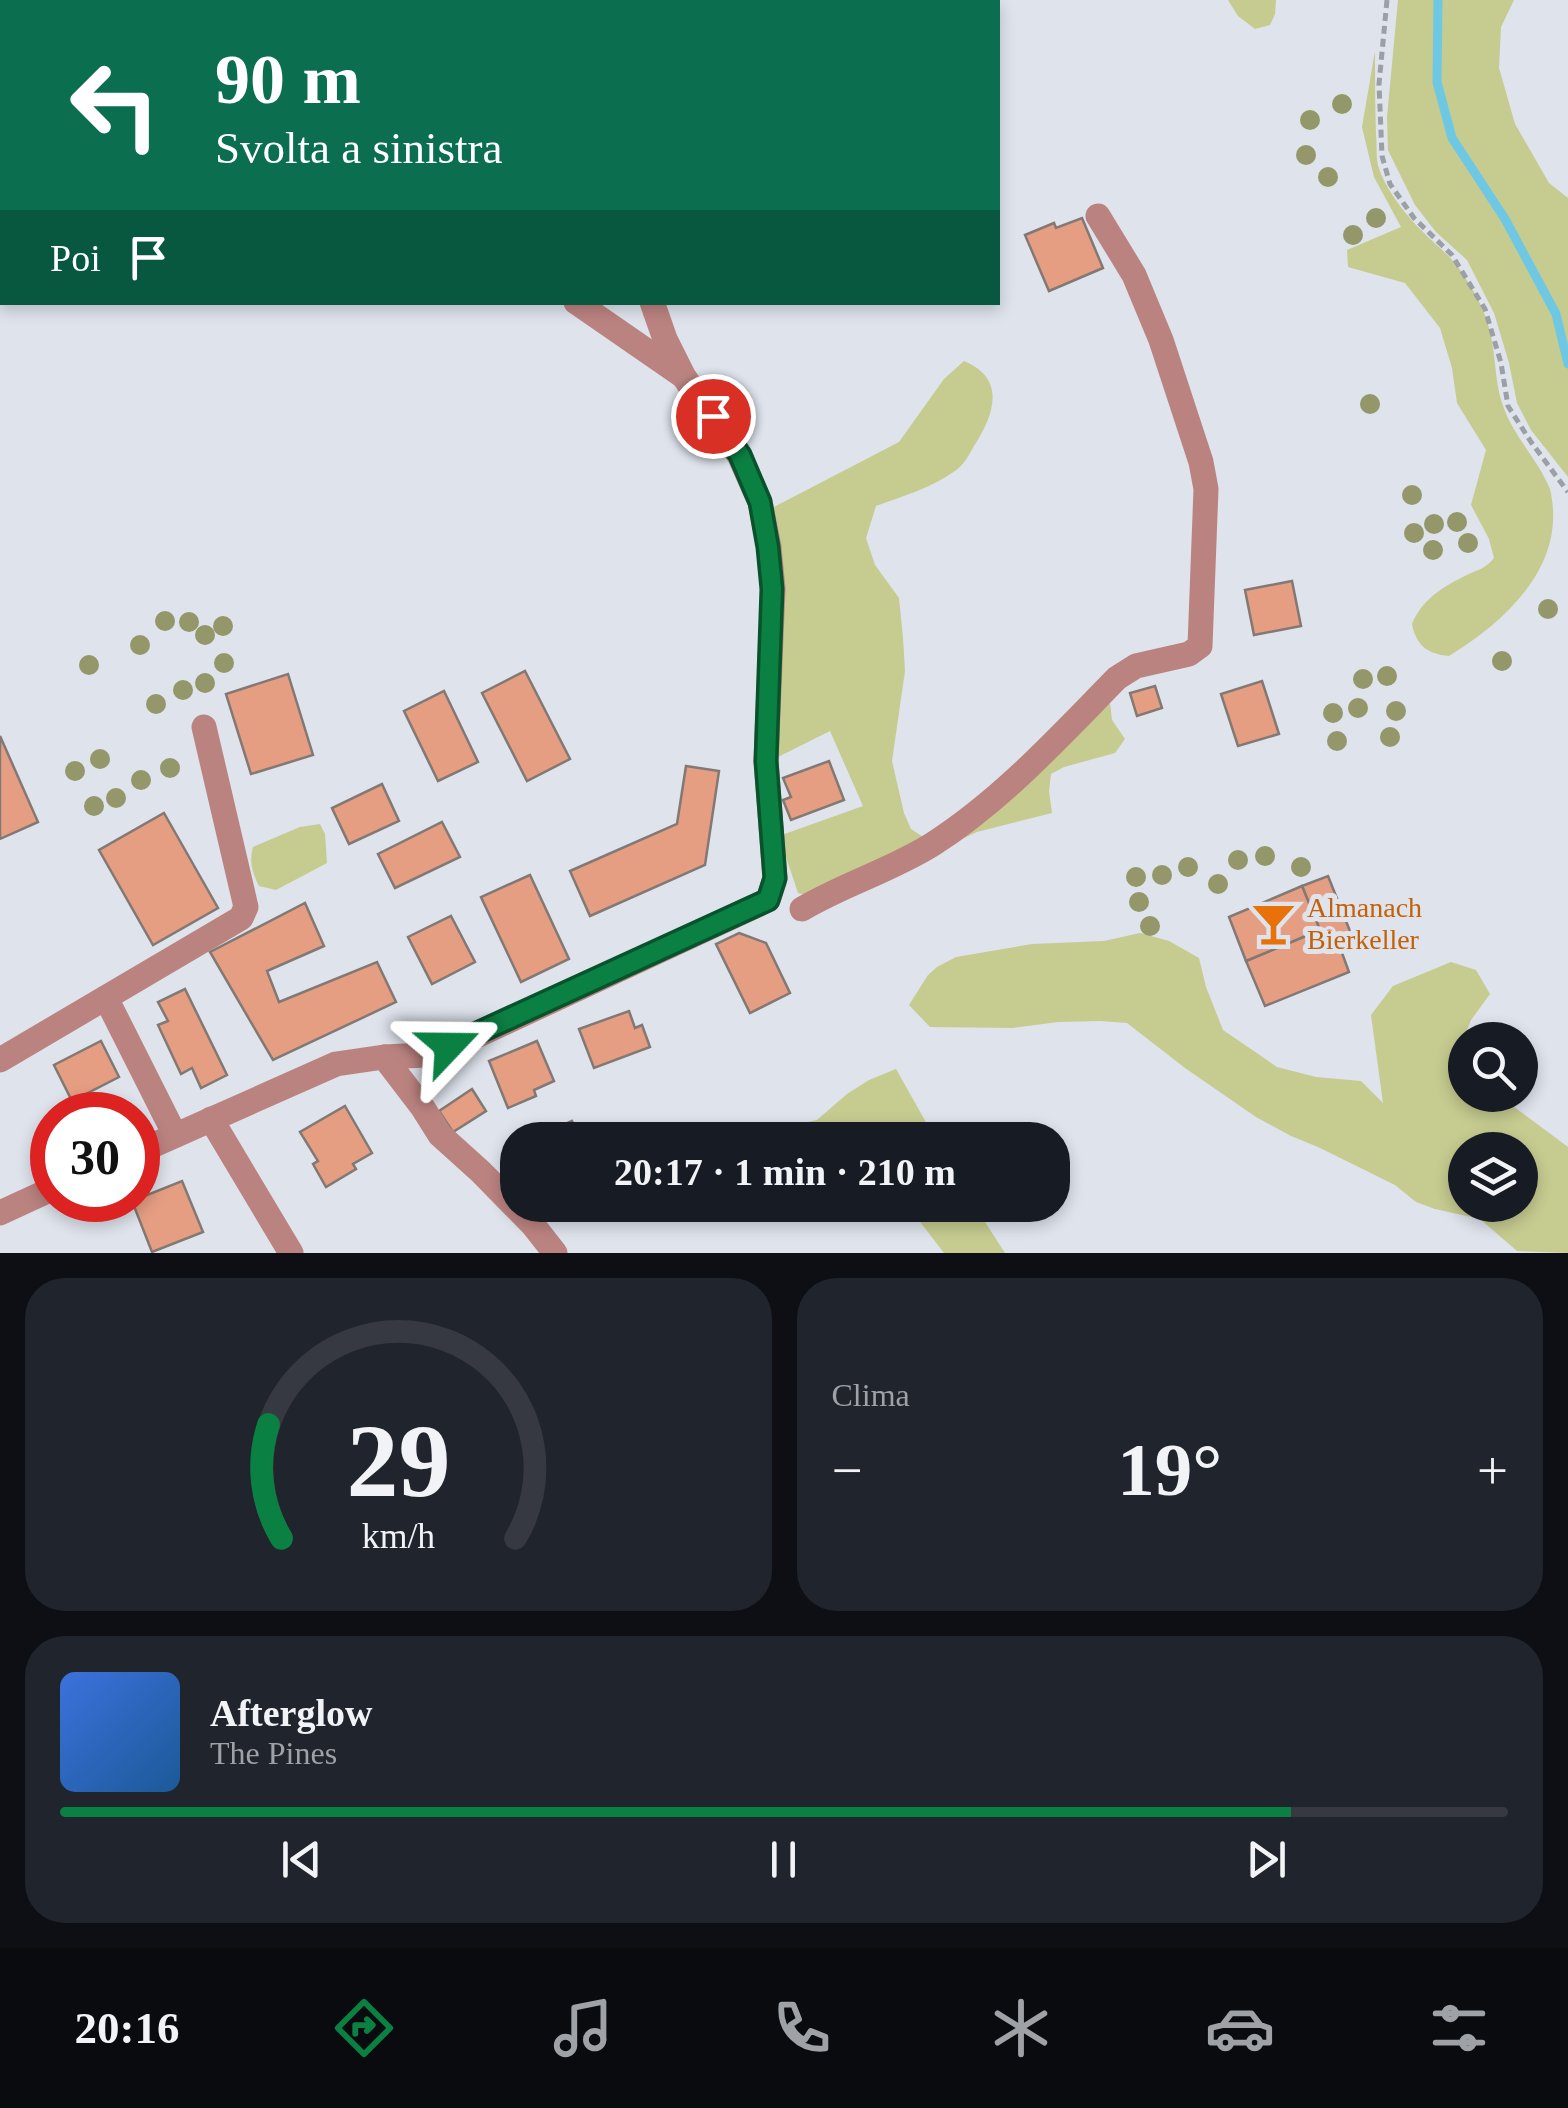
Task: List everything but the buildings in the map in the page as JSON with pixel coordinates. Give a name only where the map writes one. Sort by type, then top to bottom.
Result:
[{"type":"street","points":[[802,910],[832,892],[890,868],[963,824],[998,798],[1117,678],[1136,666],[1190,654],[1200,646],[1206,489],[1201,462],[1161,340],[1134,275],[1098,216]]},
{"type":"street","points":[[580,305],[684,378]]},
{"type":"street","points":[[160,1142],[336,1064],[384,1056],[426,1055],[472,1038],[768,900],[775,878],[766,761],[772,589],[760,502],[740,455],[684,378],[653,305]]},
{"type":"street","points":[[0,1060],[241,918],[246,908],[204,727]]},
{"type":"street","points":[[106,998],[175,1135]]},
{"type":"street","points":[[384,1056],[440,1135],[481,1172],[556,1253]]},
{"type":"street","points":[[211,1119],[290,1253]]},
{"type":"street","points":[[0,1213],[30,1199]]},
{"type":"path","points":[[1387,0],[1379,84],[1382,156],[1390,184],[1414,218],[1452,255],[1485,309],[1502,363],[1508,406],[1568,492]]},
{"type":"green space","points":[[1228,0],[1276,0],[1275,14],[1270,25],[1255,29],[1238,16]]},
{"type":"green space","points":[[1398,0],[1514,0],[1501,27],[1499,68],[1515,124],[1549,183],[1568,198],[1568,477],[1531,430],[1517,403],[1494,313],[1467,260],[1436,232],[1415,205],[1388,150],[1387,117]]},
{"type":"green space","points":[[1375,51],[1377,154],[1381,173],[1401,208],[1453,261],[1478,299],[1491,337],[1502,403],[1550,489],[1550,542],[1528,588],[1491,626],[1449,656],[1424,647],[1412,624],[1435,594],[1494,558],[1471,505],[1486,450],[1457,403],[1440,328],[1405,283],[1348,267],[1347,250],[1401,227],[1374,177],[1362,127]]},
{"type":"green space","points":[[964,361],[987,378],[991,388],[991,410],[981,434],[955,471],[927,487],[876,506],[866,538],[875,565],[899,598],[905,671],[892,761],[911,829],[931,842],[812,897],[798,893],[779,836],[863,806],[830,731],[774,759],[772,508],[899,442],[944,379]]},
{"type":"green space","points":[[1110,703],[1112,720],[1125,739],[1115,753],[1051,774],[1052,813],[960,840]]},
{"type":"green space","points":[[320,824],[325,834],[327,863],[276,890],[259,886],[252,867],[253,847],[300,827]]},
{"type":"green space","points":[[1140,933],[1169,941],[1199,958],[1223,1030],[1277,1067],[1316,1077],[1361,1081],[1383,1103],[1371,1015],[1393,986],[1451,962],[1476,970],[1490,994],[1470,1022],[1448,1022],[1448,1112],[1521,1112],[1568,1147],[1568,1253],[1517,1251],[1483,1222],[1538,1222],[1538,1132],[1448,1132],[1448,1212],[1416,1202],[1395,1185],[1256,1117],[1127,1023],[930,1027],[909,1005],[928,975],[956,957],[1032,944],[1104,941]]},
{"type":"green space","points":[[896,1069],[926,1122],[807,1122],[817,1120],[869,1080]]},
{"type":"green space","points":[[920,1222],[985,1222],[1005,1253],[944,1253]]},
{"type":"waterway","points":[[1438,0],[1437,82],[1452,138],[1505,219],[1556,314],[1568,364]]},
{"type":"place","name":"Almanach Bierkeller","points":[[1274,923]]},
{"type":"route","points":[[449,1046],[768,900],[775,878],[766,761],[772,589],[768,547],[760,502],[740,455],[713,416]]}]
